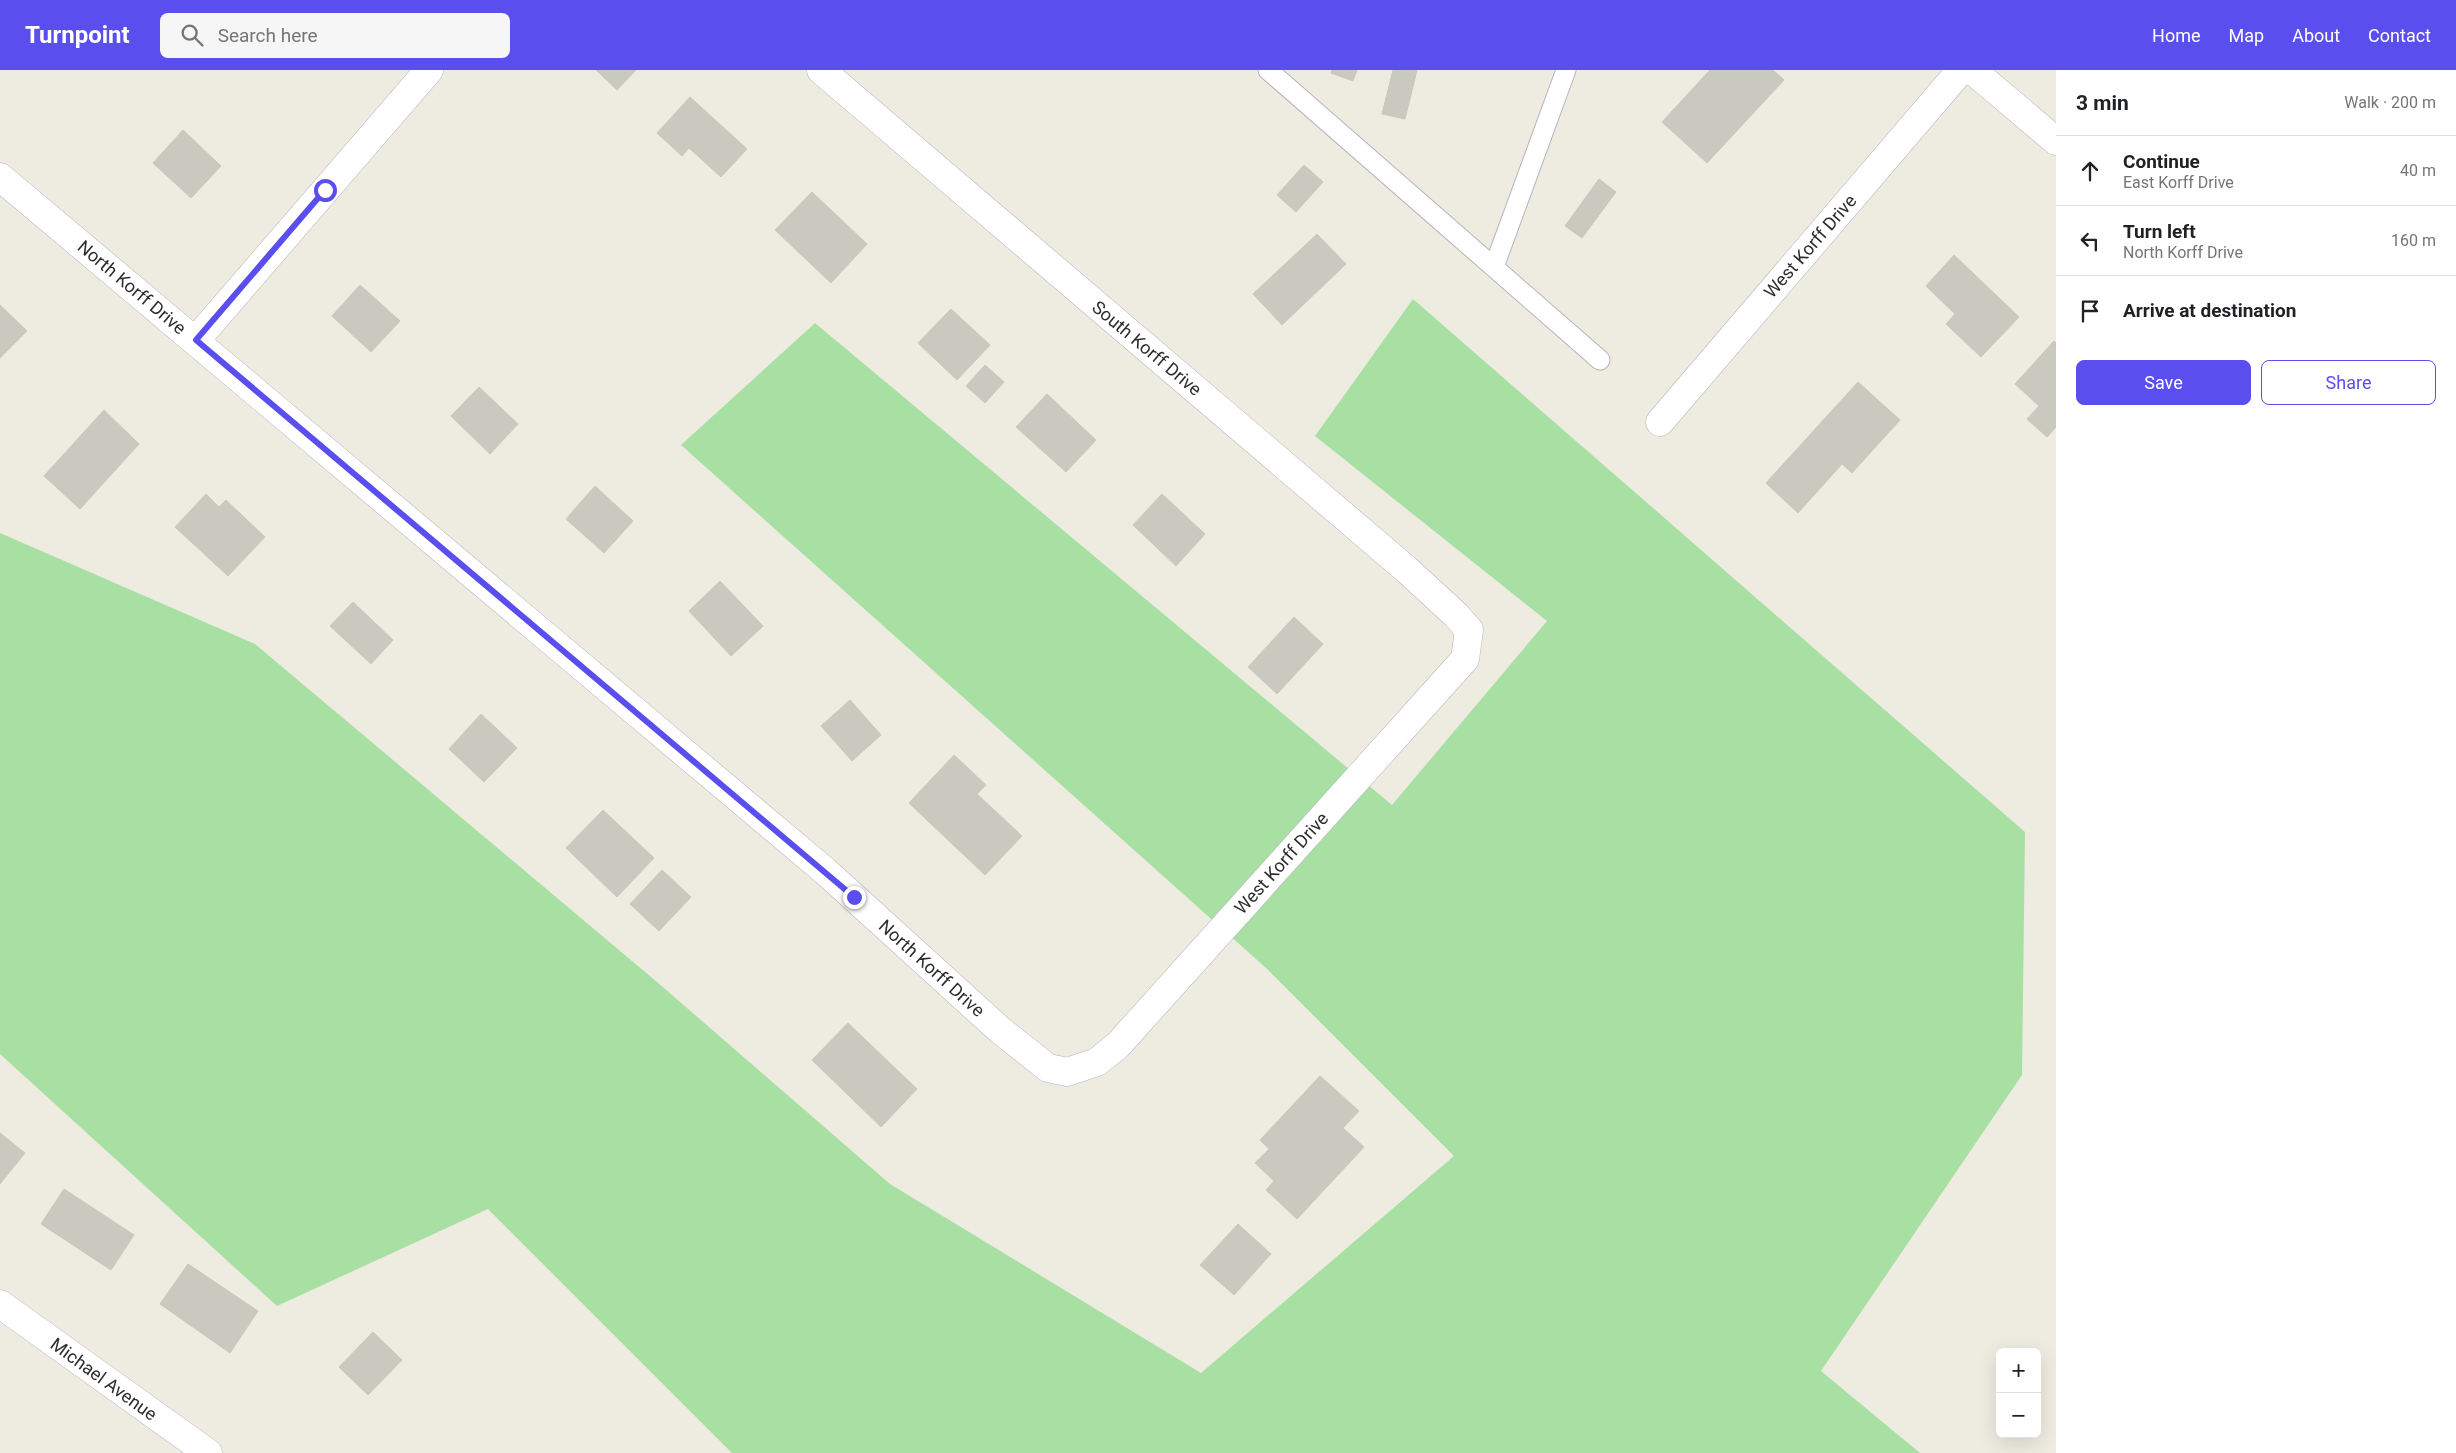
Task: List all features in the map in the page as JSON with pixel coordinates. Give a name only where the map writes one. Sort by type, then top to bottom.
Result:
[{"type":"street","points":[[196,340],[429,70]]},
{"type":"street","name":"South Korff Drive","points":[[821,70],[1406,569],[1456,615],[1469,630]]},
{"type":"street","name":"West Korff Drive","points":[[1660,422],[1961,70]]},
{"type":"street","points":[[1972,70],[2056,141]]},
{"type":"street","name":"North Korff Drive","points":[[0,177],[825,870],[1000,1030],[1048,1068],[1067,1072]]},
{"type":"street","name":"West Korff Drive","points":[[1067,1072],[1097,1062],[1118,1045],[1464,659],[1469,630]]},
{"type":"street","name":"Michael Avenue","points":[[0,1304],[208,1453]]},
{"type":"lane","points":[[1268,70],[1600,360]]},
{"type":"lane","points":[[1494,267],[1566,70]]},
{"type":"green space","points":[[1413,299],[2025,832],[2022,1075],[1821,1371],[1920,1453],[732,1453],[488,1209],[277,1306],[0,1054],[0,533],[255,644],[657,982],[890,1184],[1201,1373],[1454,1156],[1266,968],[681,445],[815,323],[1392,805],[1547,621],[1315,436]]},
{"type":"building","points":[[596,70],[636,70],[617,90]]},
{"type":"building","points":[[1332,70],[1357,70],[1353,81],[1331,73]]},
{"type":"building","points":[[1393,70],[1417,70],[1405,119],[1382,114]]},
{"type":"building","points":[[1710,70],[1773,70],[1784,80],[1707,163],[1662,122]]},
{"type":"building","points":[[690,97],[747,149],[721,177],[689,148],[682,156],[657,133]]},
{"type":"building","points":[[183,130],[221,166],[191,198],[153,163]]},
{"type":"building","points":[[1304,165],[1323,182],[1296,212],[1277,195]]},
{"type":"building","points":[[1599,179],[1616,192],[1582,238],[1565,226]]},
{"type":"building","points":[[812,192],[867,244],[831,283],[775,230]]},
{"type":"building","points":[[1317,234],[1346,264],[1282,325],[1253,294]]},
{"type":"building","points":[[1954,255],[2019,317],[1981,357],[1946,324],[1955,314],[1926,286]]},
{"type":"building","points":[[360,285],[400,321],[371,352],[332,316]]},
{"type":"building","points":[[0,305],[27,331],[0,358]]},
{"type":"building","points":[[951,309],[990,345],[957,380],[918,343]]},
{"type":"building","points":[[2054,341],[2056,343],[2056,427],[2047,437],[2027,419],[2039,406],[2015,384]]},
{"type":"building","points":[[985,365],[1004,382],[985,403],[966,386]]},
{"type":"building","points":[[1858,382],[1900,420],[1852,473],[1842,464],[1798,513],[1766,483]]},
{"type":"building","points":[[479,387],[518,424],[490,454],[451,416]]},
{"type":"building","points":[[1047,394],[1096,440],[1066,472],[1016,427]]},
{"type":"building","points":[[104,410],[139,444],[80,509],[44,476]]},
{"type":"building","points":[[595,486],[633,521],[604,553],[566,519]]},
{"type":"building","points":[[206,494],[219,507],[226,500],[265,537],[228,576],[175,527]]},
{"type":"building","points":[[1162,494],[1205,534],[1176,566],[1133,525]]},
{"type":"building","points":[[720,581],[763,626],[731,656],[689,611]]},
{"type":"building","points":[[353,602],[393,640],[371,664],[330,626]]},
{"type":"building","points":[[1294,617],[1323,644],[1277,694],[1248,667]]},
{"type":"building","points":[[850,700],[881,735],[852,761],[821,726]]},
{"type":"building","points":[[481,714],[517,748],[484,782],[449,749]]},
{"type":"building","points":[[954,755],[986,785],[977,794],[1022,836],[985,875],[909,803]]},
{"type":"building","points":[[603,810],[654,858],[617,897],[566,848]]},
{"type":"building","points":[[662,870],[691,897],[659,931],[630,904]]},
{"type":"building","points":[[848,1023],[917,1089],[881,1127],[812,1060]]},
{"type":"building","points":[[1320,1076],[1359,1111],[1343,1128],[1364,1147],[1297,1219],[1266,1190],[1274,1181],[1255,1163],[1269,1149],[1260,1140]]},
{"type":"building","points":[[0,1133],[25,1153],[0,1184]]},
{"type":"building","points":[[64,1189],[134,1235],[111,1270],[41,1224]]},
{"type":"building","points":[[1238,1224],[1271,1254],[1234,1295],[1200,1265]]},
{"type":"building","points":[[188,1264],[258,1311],[230,1353],[160,1304]]},
{"type":"building","points":[[373,1332],[402,1360],[368,1395],[339,1367]]},
{"type":"route","points":[[325,190],[196,340],[438,546],[825,870],[854,897]]}]
